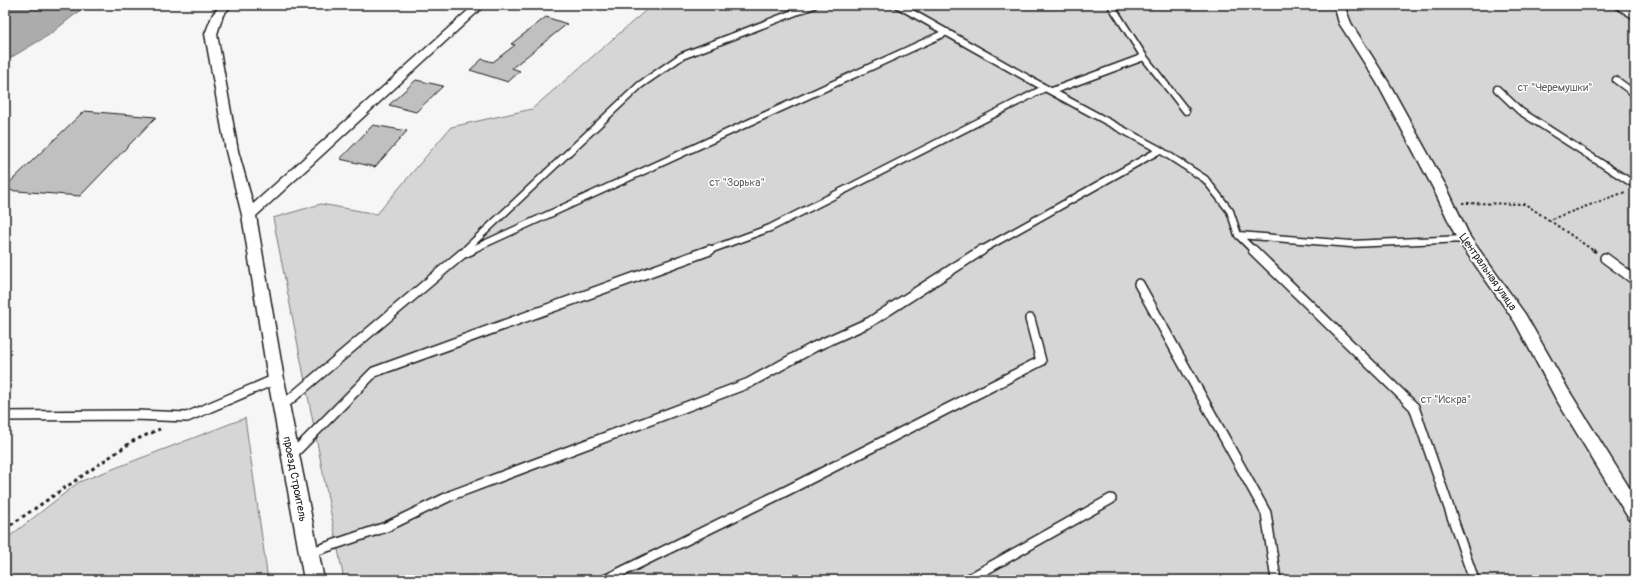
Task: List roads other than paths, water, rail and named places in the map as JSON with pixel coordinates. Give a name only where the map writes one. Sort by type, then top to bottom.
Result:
[{"type":"street","name":"проезд Строитель","points":[[227,5],[218,14],[211,34],[232,151],[249,215],[276,379],[314,580]]},
{"type":"street","points":[[249,215],[480,5]]},
{"type":"street","name":"Центральная улица","points":[[1339,5],[1345,23],[1382,83],[1447,203],[1464,239],[1520,318],[1562,394],[1635,513]]},
{"type":"lane","points":[[281,407],[462,254],[640,84],[682,56],[814,5]]},
{"type":"lane","points":[[898,5],[1048,90],[1160,150],[1205,179],[1230,211],[1238,235],[1414,407],[1474,580]]},
{"type":"lane","points":[[1111,5],[1144,57],[1186,111]]},
{"type":"lane","points":[[1617,5],[1635,16]]},
{"type":"lane","points":[[462,254],[947,32]]},
{"type":"lane","points":[[290,456],[374,372],[770,228],[1048,90],[1144,57]]},
{"type":"lane","points":[[1616,80],[1635,94]]},
{"type":"lane","points":[[1497,89],[1520,111],[1635,185]]},
{"type":"lane","points":[[309,553],[386,527],[452,495],[749,383],[814,347],[870,322],[975,254],[1160,150]]},
{"type":"lane","points":[[1238,235],[1351,244],[1464,239]]},
{"type":"lane","points":[[1604,258],[1635,280]]},
{"type":"lane","points":[[1139,284],[1266,513],[1276,580]]},
{"type":"lane","points":[[605,580],[795,487],[1041,361],[1030,319]]},
{"type":"lane","points":[[5,416],[135,415],[187,417],[276,379]]},
{"type":"lane","points":[[967,580],[1111,499]]},
{"type":"park label","name":"ст \"Черемушки\"","points":[[1555,87]]},
{"type":"park label","name":"ст \"Зорька\"","points":[[737,182]]},
{"type":"park label","name":"ст \"Искра\"","points":[[1446,399]]}]
